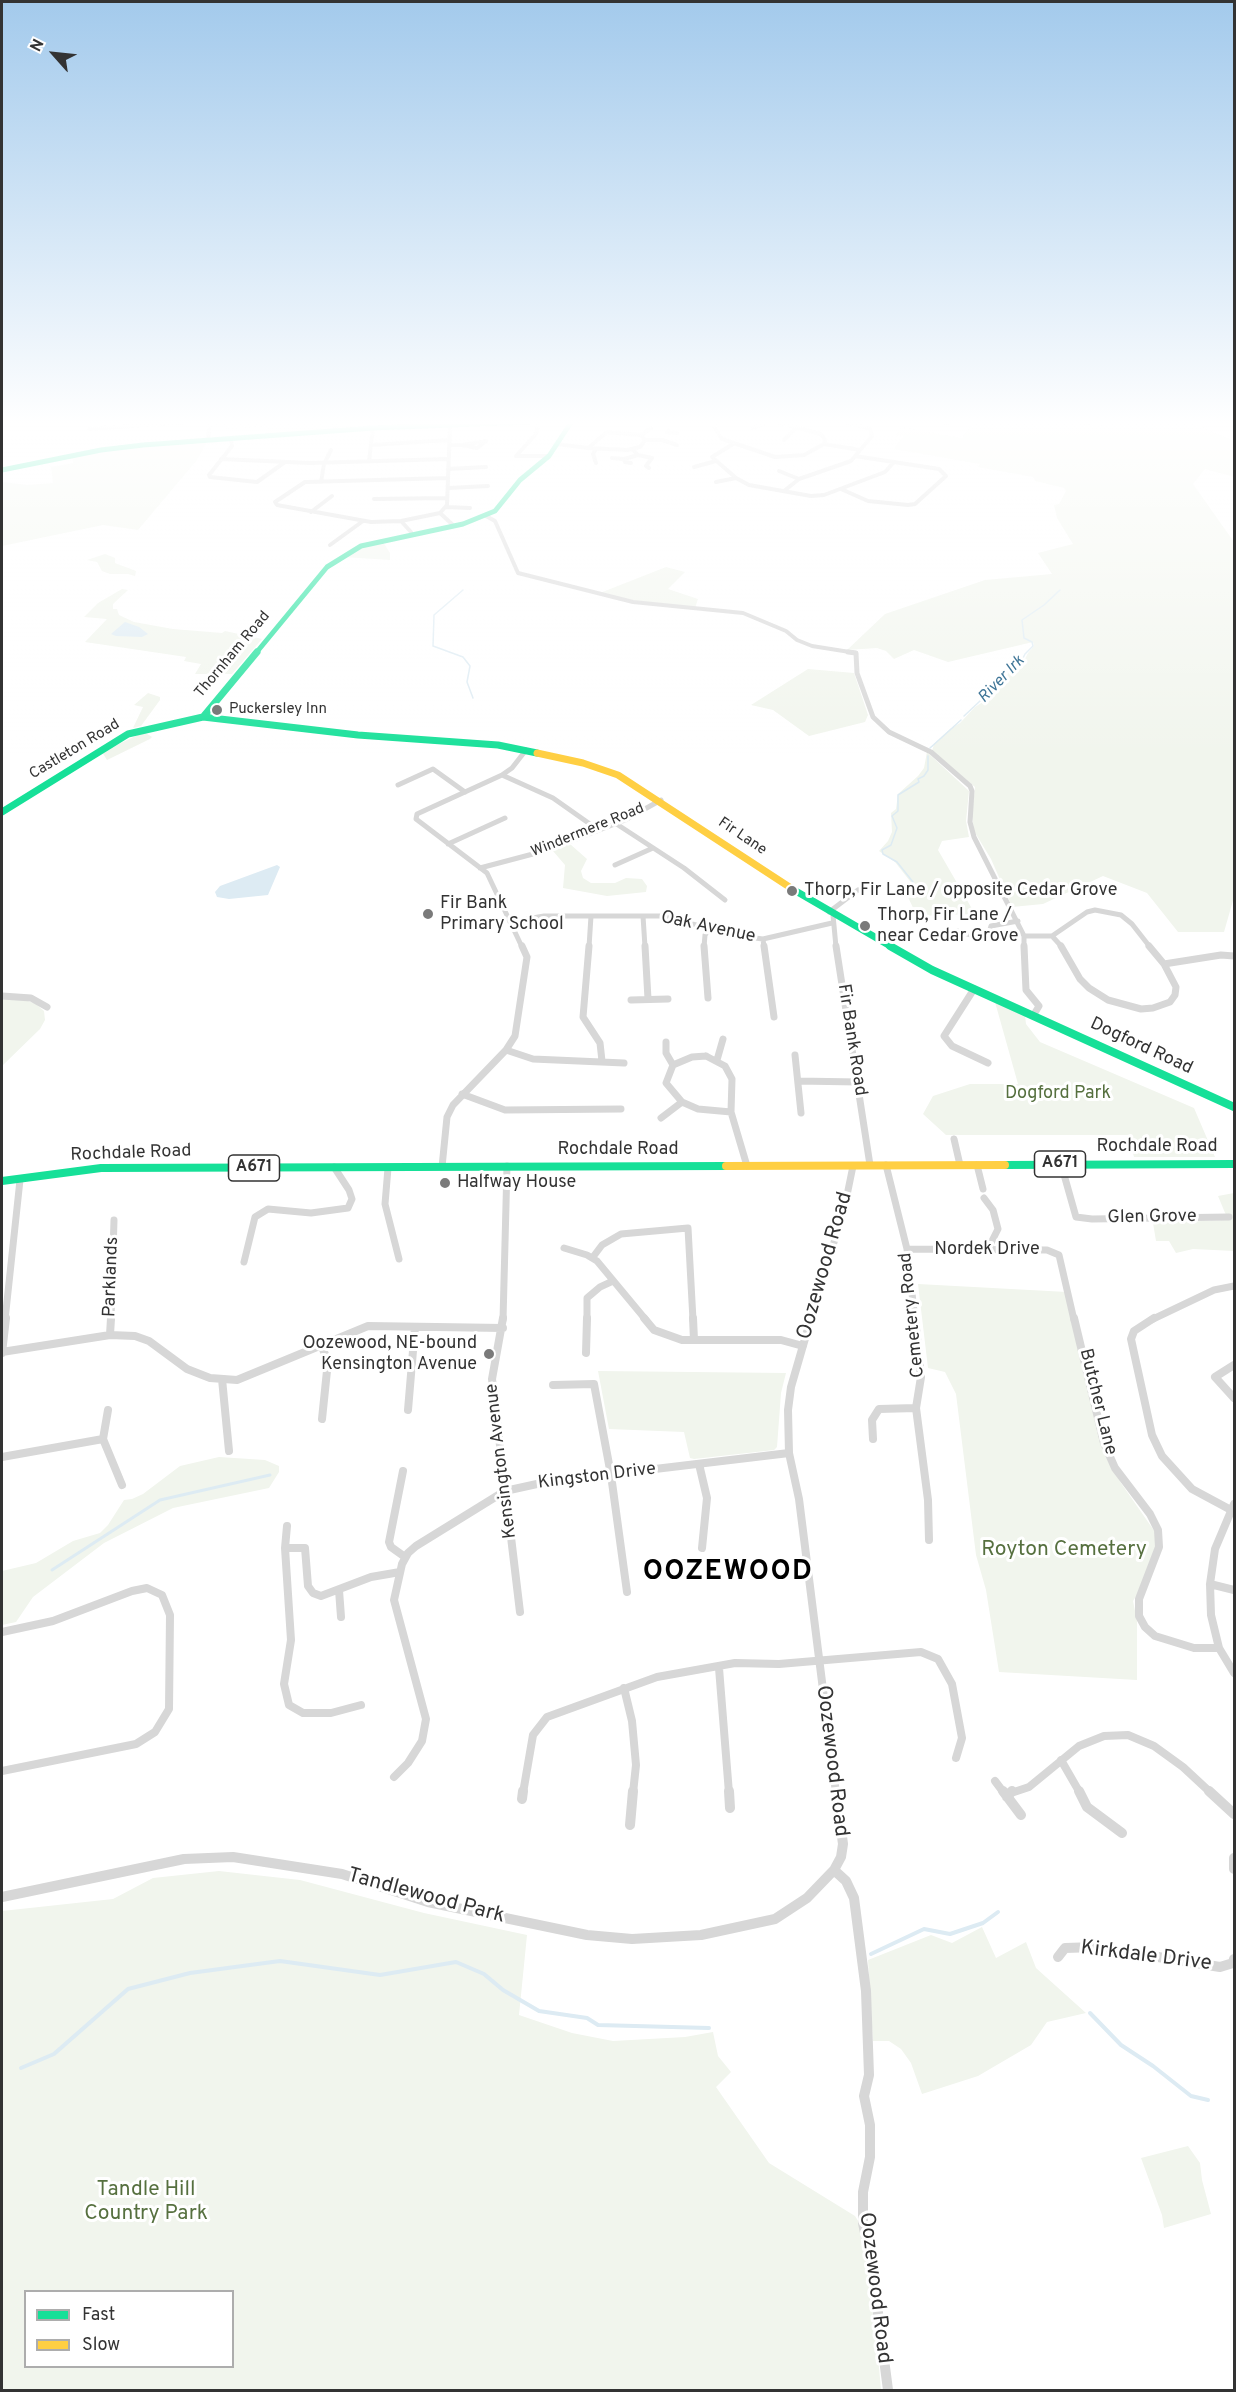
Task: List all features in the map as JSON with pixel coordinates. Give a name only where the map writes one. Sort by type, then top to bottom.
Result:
[{"type":"street","points":[[330,545],[347,533]]},
{"type":"street","name":"Thornham Road","points":[[203,717],[327,567],[361,546],[423,533]]},
{"type":"street","points":[[500,533],[518,573],[633,602],[743,613],[786,631],[797,640],[812,646],[856,653],[857,673],[873,717],[889,732],[931,752],[970,786],[972,791],[970,822],[974,837],[1024,936],[1026,990],[1039,1006],[1034,1016]]},
{"type":"street","name":"Castleton Road","points":[[2,812],[76,764],[128,734],[203,717],[358,735],[416,737]]},
{"type":"street","name":"Fir Lane","points":[[416,737],[526,750],[600,768],[618,776],[661,800],[831,917],[933,970],[1034,1016]]},
{"type":"street","points":[[442,1167],[447,1117],[462,1094],[506,1050],[515,1036],[527,957],[487,873],[416,819],[417,814],[502,775],[512,768],[526,750]]},
{"type":"street","points":[[398,785],[433,769],[465,792]]},
{"type":"street","points":[[502,775],[553,798],[597,829]]},
{"type":"street","name":"Windermere Road","points":[[480,868],[534,855],[615,824],[661,800]]},
{"type":"street","points":[[448,844],[505,818]]},
{"type":"street","points":[[615,824],[684,868],[725,900]]},
{"type":"street","points":[[615,865],[653,849]]},
{"type":"street","points":[[831,917],[858,890]]},
{"type":"street","points":[[1024,936],[1052,936],[1087,912],[1113,911],[1132,924],[1164,964],[1176,987],[1175,995],[1170,1002],[1153,1008],[1131,1006],[1108,1000],[1089,988],[1080,979],[1060,943],[1052,936]]},
{"type":"street","points":[[591,916],[583,1017],[600,1043],[602,1061]]},
{"type":"street","points":[[643,916],[648,999]]},
{"type":"street","name":"Oak Avenue","points":[[510,922],[533,917],[643,916],[678,919],[753,939],[763,939],[793,933],[820,924],[831,917]]},
{"type":"street","name":"Fir Bank Road","points":[[831,917],[870,1165]]},
{"type":"street","points":[[958,931],[980,938],[988,936],[990,926],[1018,921]]},
{"type":"street","points":[[708,998],[704,942],[705,934],[710,928]]},
{"type":"street","points":[[763,939],[774,1017]]},
{"type":"street","points":[[1164,964],[1221,955],[1234,956]]},
{"type":"street","points":[[974,989],[944,1036],[952,1046],[988,1063]]},
{"type":"street","points":[[2,996],[31,998],[47,1007]]},
{"type":"street","points":[[631,1000],[668,999]]},
{"type":"street","name":"Dogford Road","points":[[1034,1016],[1234,1107]]},
{"type":"street","points":[[717,1059],[723,1039]]},
{"type":"street","points":[[666,1042],[666,1053],[673,1065]]},
{"type":"street","points":[[506,1050],[533,1059],[624,1063]]},
{"type":"street","points":[[795,1055],[801,1113]]},
{"type":"street","points":[[731,1112],[698,1109],[682,1102],[666,1083],[673,1065],[692,1057],[717,1059],[725,1066],[732,1078],[731,1112],[747,1166]]},
{"type":"street","points":[[798,1081],[858,1082]]},
{"type":"street","points":[[462,1094],[505,1110],[621,1109]]},
{"type":"street","points":[[662,1118],[682,1102]]},
{"type":"street","points":[[954,1139],[960,1165]]},
{"type":"street","name":"Glen Grove","points":[[1061,1164],[1076,1217],[1092,1220],[1229,1217]]},
{"type":"street","name":"Rochdale Road","points":[[2,1181],[101,1168],[1234,1164]]},
{"type":"street","name":"Cemetery Road","points":[[886,1165],[907,1249],[921,1377],[916,1408],[928,1500],[929,1539]]},
{"type":"street","points":[[977,1165],[983,1193],[993,1210],[998,1229],[988,1249]]},
{"type":"street","name":"Kensington Avenue","points":[[507,1166],[502,1328],[492,1379],[520,1612]]},
{"type":"street","name":"Oozewood Road","points":[[853,1166],[845,1205],[803,1346],[788,1410],[789,1453],[799,1499],[843,1844],[841,1857],[834,1870],[846,1881],[854,1898],[867,1991],[869,2075],[864,2096],[870,2126],[870,2157],[863,2192],[863,2223],[872,2267],[888,2391]]},
{"type":"street","points":[[244,1262],[255,1217],[268,1209],[311,1213],[348,1208],[352,1199],[349,1190],[334,1167]]},
{"type":"street","points":[[388,1168],[386,1204],[399,1259]]},
{"type":"street","points":[[20,1179],[2,1353],[110,1335],[135,1336],[150,1341],[187,1369],[210,1378],[237,1380],[368,1326],[502,1328]]},
{"type":"street","name":"Parklands","points":[[110,1335],[114,1220]]},
{"type":"street","points":[[593,1257],[602,1245],[621,1234],[688,1228],[694,1340]]},
{"type":"street","points":[[564,1248],[593,1257],[654,1330],[682,1340],[781,1340],[803,1346]]},
{"type":"street","name":"Nordek Drive","points":[[907,1249],[1050,1251],[1059,1255],[1061,1260]]},
{"type":"street","name":"Butcher Lane","points":[[1061,1260],[1104,1443],[1115,1468],[1150,1514],[1158,1530],[1159,1547],[1139,1599],[1139,1616],[1145,1627],[1155,1635],[1194,1648],[1218,1648]]},
{"type":"street","points":[[586,1353],[587,1298],[591,1293],[613,1281]]},
{"type":"street","points":[[1234,1286],[1214,1290],[1142,1324],[1134,1330],[1131,1339],[1152,1435],[1162,1456],[1192,1489],[1233,1507],[1215,1549],[1210,1584],[1211,1615],[1218,1648],[1234,1673]]},
{"type":"street","points":[[408,1410],[415,1327]]},
{"type":"street","points":[[321,1345],[328,1361],[322,1419]]},
{"type":"street","points":[[1234,1365],[1215,1377],[1234,1398]]},
{"type":"street","points":[[222,1379],[229,1451]]},
{"type":"street","points":[[553,1385],[594,1384],[611,1475],[627,1592]]},
{"type":"street","points":[[873,1439],[872,1420],[879,1409],[916,1408]]},
{"type":"street","points":[[108,1410],[103,1439],[122,1485]]},
{"type":"street","points":[[2,1457],[103,1439]]},
{"type":"street","name":"Kingston Drive","points":[[405,1557],[416,1546],[505,1491],[546,1482],[789,1453]]},
{"type":"street","points":[[699,1464],[707,1498],[702,1548]]},
{"type":"street","points":[[394,1777],[408,1763],[422,1742],[426,1719],[421,1693],[398,1621],[394,1600],[405,1557],[391,1547],[389,1542],[403,1471]]},
{"type":"street","points":[[287,1526],[285,1548],[291,1640],[284,1684],[290,1705],[303,1713],[331,1713],[361,1705]]},
{"type":"street","points":[[285,1548],[304,1548],[308,1586],[313,1593],[321,1596],[371,1577],[400,1572]]},
{"type":"street","points":[[1210,1584],[1234,1590]]},
{"type":"street","points":[[2,1632],[53,1621],[140,1589],[157,1590],[162,1595],[170,1615],[169,1709],[164,1722],[155,1732],[136,1744],[2,1771]]},
{"type":"street","points":[[339,1590],[341,1617]]},
{"type":"street","points":[[522,1799],[533,1735],[547,1717],[657,1677],[719,1668],[735,1663],[818,1662],[921,1652],[938,1659],[952,1684],[962,1738],[956,1758]]},
{"type":"street","points":[[719,1668],[730,1808]]},
{"type":"street","points":[[624,1689],[632,1721],[636,1765],[630,1825]]},
{"type":"street","points":[[1007,1797],[1012,1791],[1029,1787],[1079,1746],[1104,1736],[1128,1735],[1154,1746],[1183,1767],[1234,1815]]},
{"type":"street","points":[[1061,1760],[1071,1774],[1087,1807],[1122,1833]]},
{"type":"street","points":[[995,1781],[1021,1815]]},
{"type":"street","name":"Tandlewood Park","points":[[2,1897],[183,1859],[233,1857],[342,1874],[428,1902],[588,1935],[632,1939],[701,1935],[775,1919],[807,1898],[834,1870]]},
{"type":"street","points":[[1234,1858],[1234,1869]]},
{"type":"street","name":"Kirkdale Drive","points":[[1058,1957],[1065,1948],[1096,1947],[1220,1967],[1233,1963],[1234,1959]]},
{"type":"green space","points":[[2,533],[66,533],[2,546]]},
{"type":"green space","points":[[1066,533],[1227,533],[1234,542],[1234,897],[1224,932],[1178,932],[1147,893],[1103,876],[1043,904],[1012,907],[991,859],[974,831],[972,815],[975,787],[932,751],[934,744],[950,729],[960,723],[975,707],[997,693],[1009,672],[1023,663],[1034,646],[1033,642],[948,662],[914,650],[894,659],[886,651],[877,648],[847,650],[885,614],[985,580],[1052,574],[1038,553],[1073,544]]},
{"type":"green space","points":[[383,542],[390,553],[390,560],[344,557],[355,550]]},
{"type":"green space","points":[[105,554],[115,558],[115,563],[136,571],[135,576],[110,574],[102,571],[97,562],[87,560]]},
{"type":"green space","points":[[666,567],[685,572],[668,589],[698,599],[695,608],[645,603],[600,593]]},
{"type":"green space","points":[[122,589],[128,590],[113,604],[113,609],[117,609],[119,615],[134,622],[173,629],[222,633],[225,631],[262,639],[232,674],[195,674],[201,664],[184,661],[186,657],[85,642],[107,619],[84,617],[98,603]]},
{"type":"green space","points":[[808,669],[854,673],[868,715],[865,722],[809,736],[773,710],[751,705]]},
{"type":"green space","points":[[148,693],[160,697],[160,700],[141,726],[133,728],[143,707],[134,705]]},
{"type":"green space","points":[[144,732],[152,737],[107,760],[102,752]]},
{"type":"green space","points":[[927,752],[969,791],[966,821],[969,837],[942,841],[938,850],[975,914],[917,916],[906,893],[913,885],[895,862],[879,851],[892,832],[891,813],[896,809],[898,794],[924,768]]},
{"type":"green space","points":[[570,844],[587,859],[581,871],[583,878],[591,883],[615,883],[626,878],[642,879],[647,886],[646,892],[607,896],[563,888],[565,865],[553,851]]},
{"type":"green space","points":[[2,998],[25,1000],[36,1004],[44,1011],[45,1020],[40,1029],[2,1066]]},
{"type":"green space","name":"Dogford Park","points":[[995,1002],[1025,1015],[1026,1024],[1040,1042],[1194,1108],[1215,1157],[1134,1157],[1128,1135],[946,1135],[923,1114],[933,1096],[970,1084],[1018,1084]]},
{"type":"green space","points":[[1234,1193],[1234,1251],[1193,1249],[1176,1253],[1169,1241],[1156,1241],[1153,1223],[1228,1220],[1218,1196]]},
{"type":"green space","name":"Royton Cemetery","points":[[918,1284],[1067,1292],[1104,1446],[1121,1483],[1155,1532],[1157,1547],[1143,1585],[1133,1601],[1137,1621],[1137,1680],[999,1672],[986,1590],[976,1555],[956,1394],[945,1372],[928,1368]]},
{"type":"green space","points":[[598,1371],[786,1373],[781,1393],[777,1447],[774,1450],[694,1459],[690,1458],[684,1432],[609,1429]]},
{"type":"green space","points":[[219,1457],[265,1460],[279,1466],[279,1472],[269,1488],[173,1508],[104,1543],[33,1597],[16,1622],[2,1625],[2,1571],[36,1563],[73,1541],[100,1533],[124,1500],[143,1494],[180,1466]]},
{"type":"green space","name":"Tandle Hill Country Park","points":[[219,1871],[300,1880],[424,1913],[527,1935],[519,2015],[572,2033],[613,2041],[685,2037],[713,2032],[718,2056],[731,2072],[716,2087],[769,2163],[855,2216],[860,2224],[874,2311],[881,2390],[2,2390],[2,1911],[113,1899],[153,1878]]},
{"type":"green space","points":[[982,1927],[996,1958],[1026,1942],[1036,1968],[1086,2013],[1047,2022],[1031,2045],[978,2076],[922,2094],[911,2063],[901,2049],[889,2041],[873,2041],[868,1960],[931,1935],[952,1943]]},
{"type":"green space","points":[[1188,2146],[1200,2163],[1211,2214],[1164,2228],[1162,2215],[1141,2158]]},
{"type":"shaded area","points":[[125,622],[139,627],[148,634],[142,637],[111,634]]},
{"type":"shaded area","points":[[277,865],[280,867],[268,895],[229,899],[217,897],[215,892],[220,886]]},
{"type":"waterway","points":[[463,590],[434,615],[433,646],[463,657],[470,666],[467,682],[473,698]]},
{"type":"waterway","name":"River Irk","points":[[964,716],[980,701],[996,691],[1006,672],[1020,664],[1025,654],[1033,646],[1032,642],[1024,638],[1022,620],[1044,605],[1060,590]]},
{"type":"waterway","name":"River Irk","points":[[930,748],[961,720]]},
{"type":"waterway","name":"River Irk","points":[[904,894],[913,889],[913,882],[897,862],[883,854],[882,850],[891,845],[897,828],[892,816],[898,811],[898,795],[919,782],[918,779],[924,776],[928,770],[928,756]]},
{"type":"waterway","points":[[52,1570],[160,1500],[270,1475]]},
{"type":"waterway","points":[[871,1954],[924,1929],[950,1934],[983,1923],[998,1912]]},
{"type":"waterway","points":[[21,2068],[54,2054],[128,1989],[190,1973],[280,1961],[380,1975],[456,1962],[484,1974],[503,1990],[539,2011],[587,2018],[598,2025],[709,2028]]},
{"type":"waterway","points":[[1090,2013],[1121,2045],[1153,2066],[1191,2096],[1208,2100]]},
{"type":"traffic: fast","points":[[203,717],[327,567],[361,546],[423,533]]},
{"type":"traffic: fast","points":[[2,812],[128,734],[203,717],[358,735],[498,745],[537,753]]},
{"type":"traffic: fast","points":[[794,890],[932,970],[1234,1107]]},
{"type":"traffic: fast","points":[[1005,1165],[1234,1164]]},
{"type":"traffic: fast","points":[[2,1181],[101,1168],[726,1166]]},
{"type":"traffic: slow","points":[[537,753],[583,763],[618,775],[794,890]]},
{"type":"traffic: slow","points":[[726,1166],[1005,1165]]},
{"type":"place","name":"Puckersley Inn","points":[[217,710]]},
{"type":"place","name":"Thorp, Fir Lane / opposite Cedar Grove","points":[[792,891]]},
{"type":"place","name":"Fir Bank Primary School","points":[[428,914]]},
{"type":"place","name":"Thorp, Fir Lane / near Cedar Grove","points":[[865,926]]},
{"type":"place","name":"Halfway House","points":[[445,1183]]},
{"type":"place","name":"Oozewood, NE-bound Kensington Avenue","points":[[489,1354]]},
{"type":"district","name":"OOZEWOOD","points":[[728,1573]]}]
